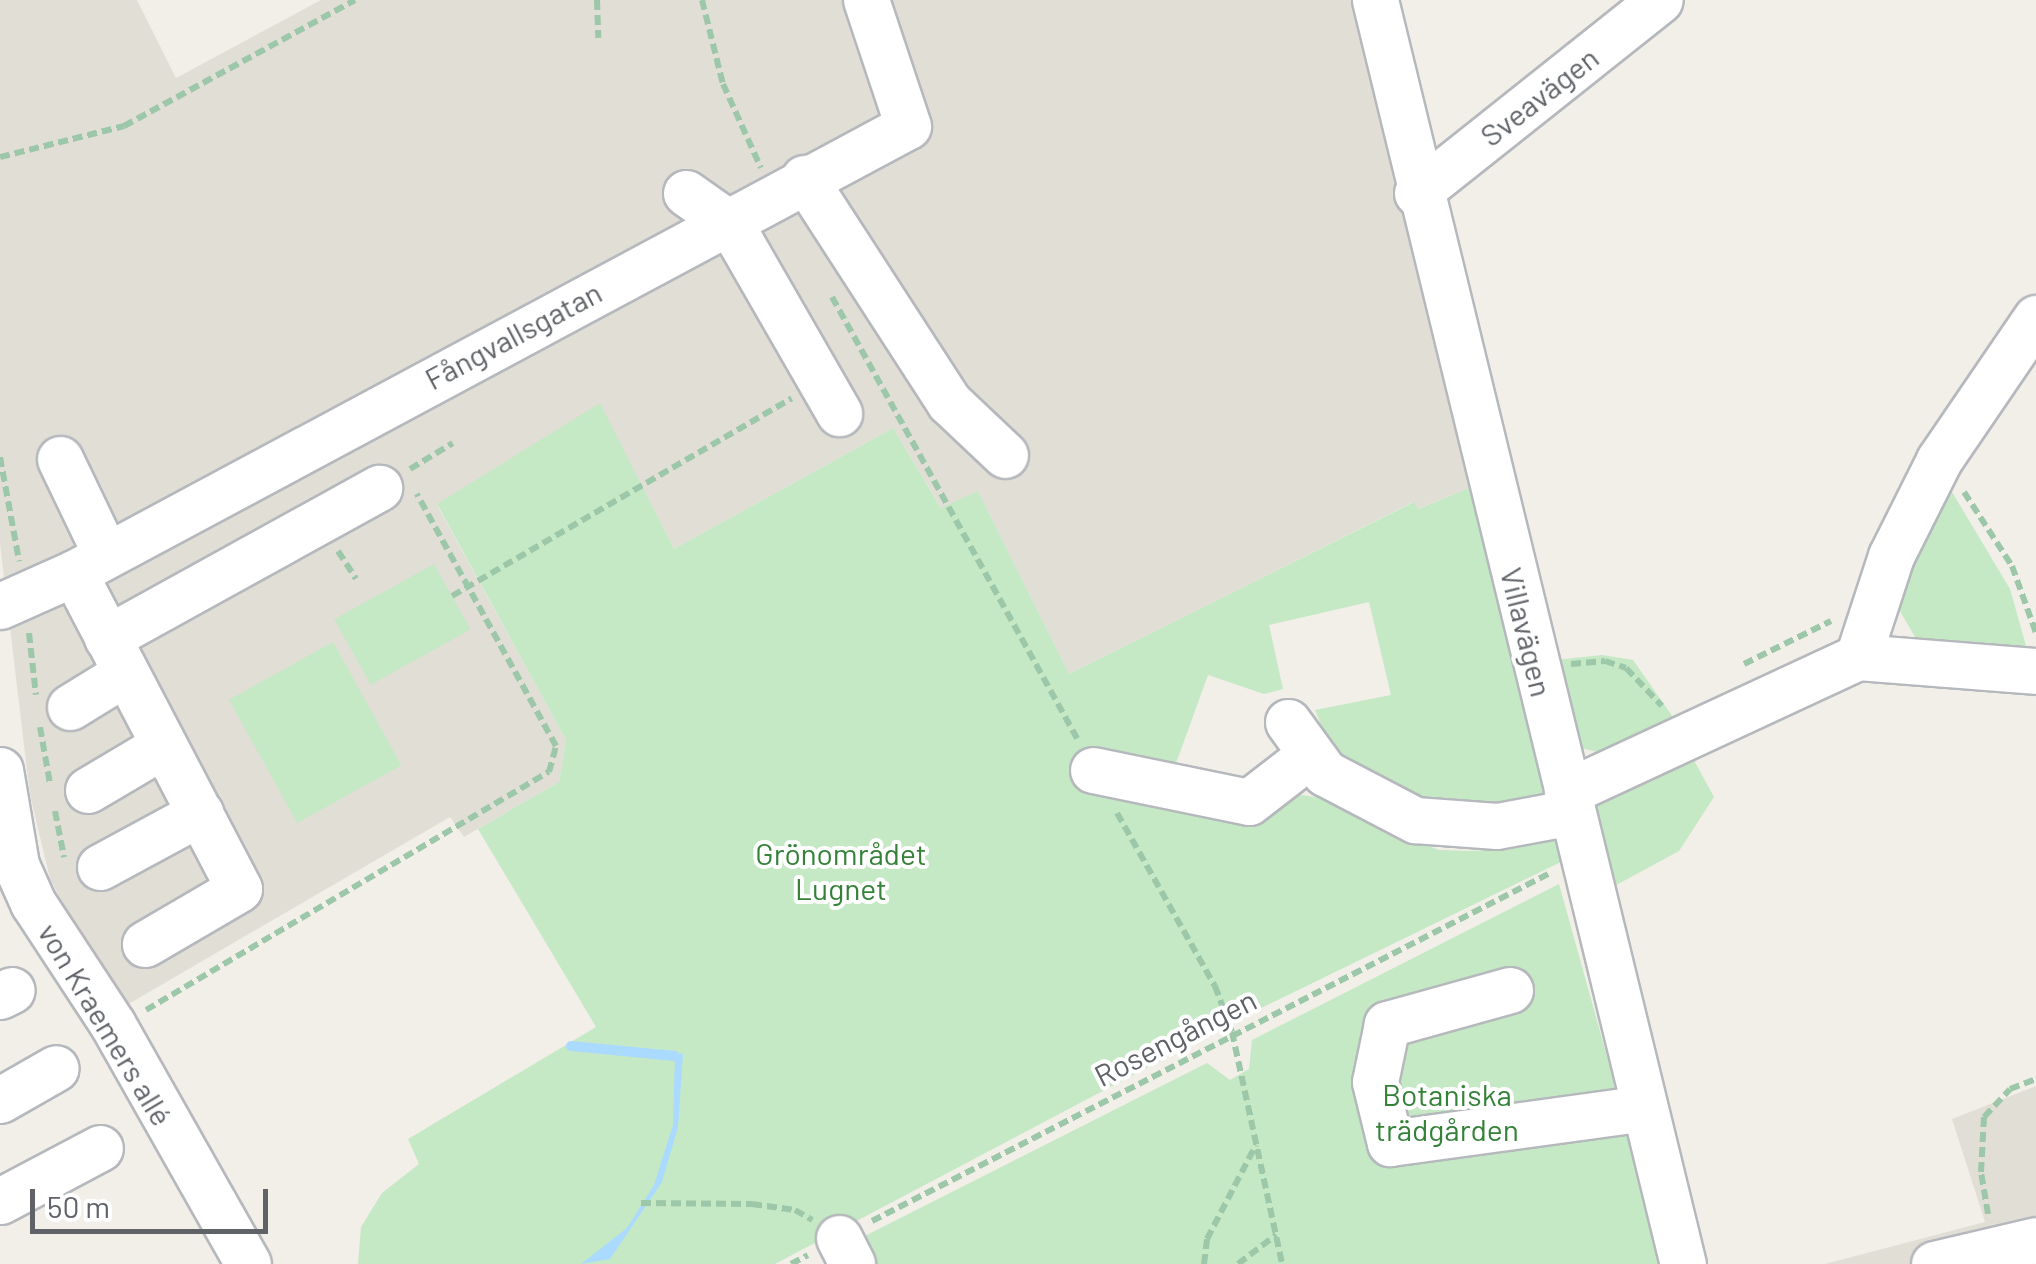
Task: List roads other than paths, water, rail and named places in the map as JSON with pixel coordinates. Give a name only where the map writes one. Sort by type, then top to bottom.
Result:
[{"type":"street","name":"Fångvallsgatan","points":[[0,606],[90,564],[788,186],[908,126],[866,0]]},
{"type":"street","name":"Villavägen","points":[[1375,0],[1417,193],[1683,1264]]},
{"type":"street","name":"Sveavägen","points":[[1417,193],[1660,0]]},
{"type":"street","points":[[788,186],[948,402],[1005,456]]},
{"type":"street","points":[[686,193],[726,221],[829,398]]},
{"type":"street","points":[[1858,657],[1877,598],[1941,457],[2036,318]]},
{"type":"street","points":[[60,459],[116,655],[240,889],[145,944]]},
{"type":"street","points":[[70,707],[116,655],[392,480]]},
{"type":"street","points":[[1094,770],[1250,802],[1300,738],[1325,773],[1360,797],[1414,820],[1497,826],[1569,802],[1858,657],[2036,671]]},
{"type":"street","points":[[88,790],[164,745]]},
{"type":"street","name":"von Kraemers allé","points":[[0,770],[8,868],[113,1025],[248,1264]]},
{"type":"street","points":[[100,866],[200,813]]},
{"type":"street","points":[[1510,990],[1388,1024],[1375,1082],[1390,1143],[1645,1108]]},
{"type":"street","points":[[0,1100],[56,1068]]},
{"type":"street","points":[[0,1201],[100,1148]]},
{"type":"water","points":[[683,1053],[678,1127],[662,1182],[610,1259],[581,1264],[627,1228],[654,1185],[673,1125],[675,1056]]},
{"type":"waterway","points":[[571,1046],[675,1056]]},
{"type":"park label","name":"Grönområdet Lugnet","points":[[841,870]]},
{"type":"park label","name":"Botaniska trädgården","points":[[1447,1111]]}]
